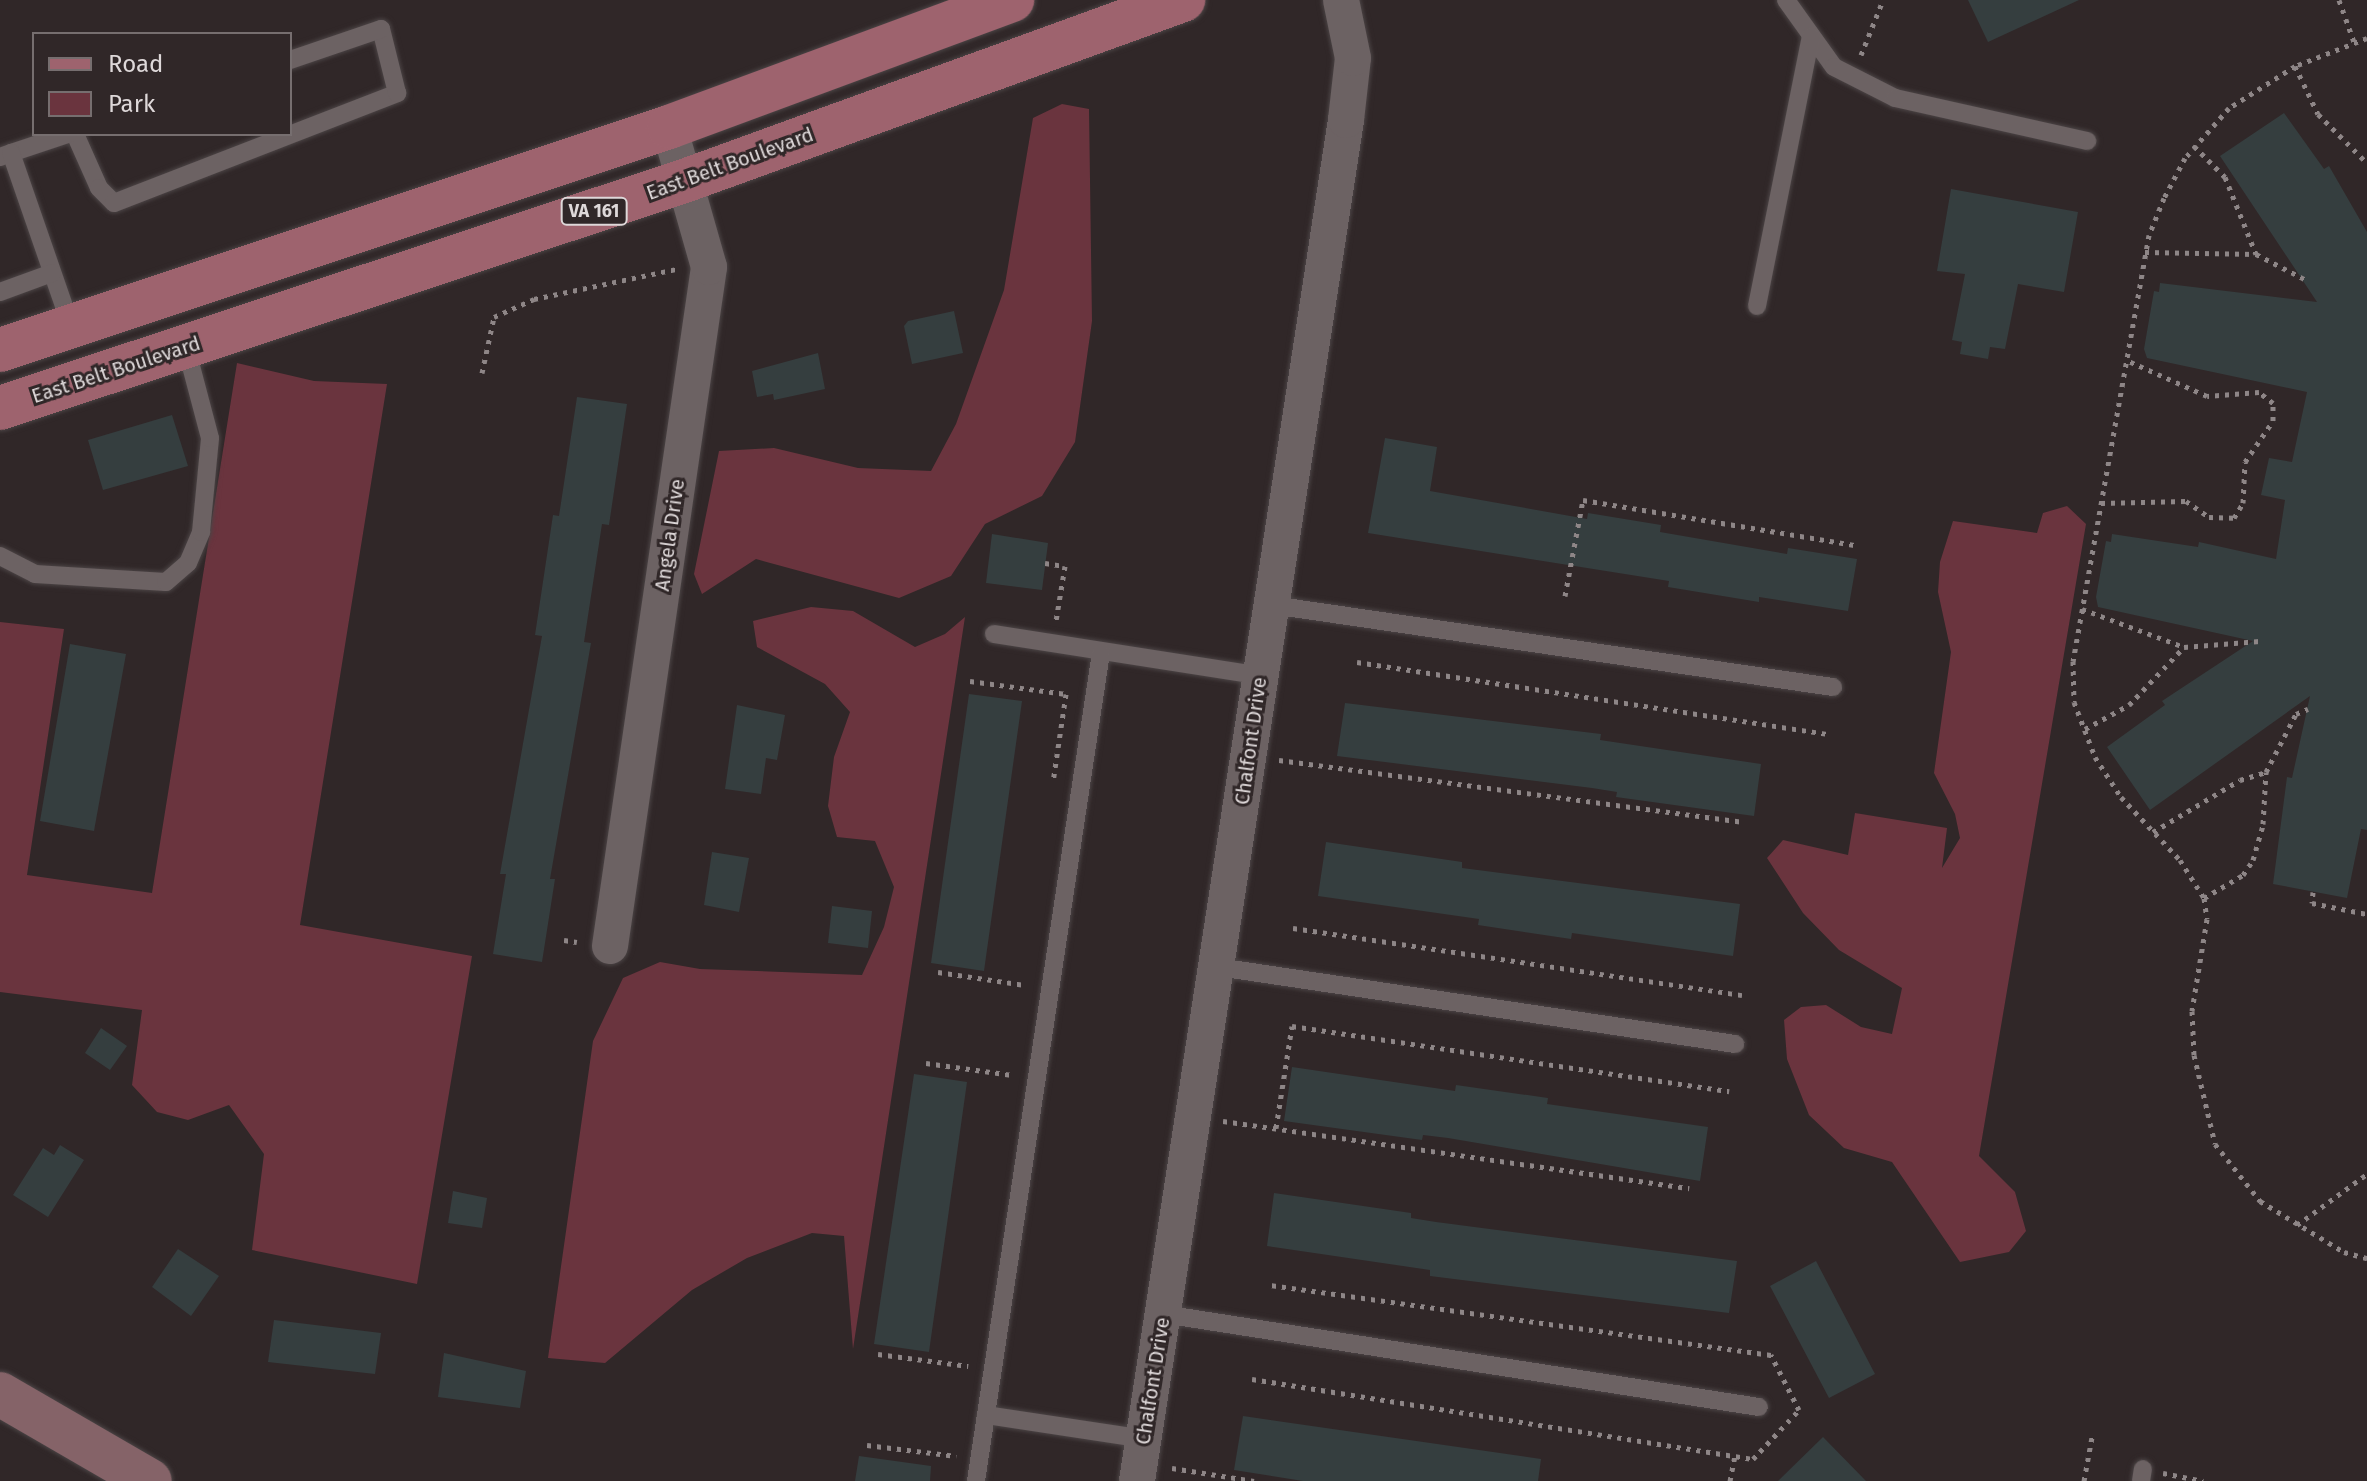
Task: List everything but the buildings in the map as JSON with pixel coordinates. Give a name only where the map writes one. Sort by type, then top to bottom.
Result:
[{"type":"main road","points":[[0,350],[669,127],[1012,0]]},
{"type":"main road","name":"East Belt Boulevard","points":[[0,408],[687,180],[1183,0]]},
{"type":"main road","points":[[0,1394],[150,1481]]},
{"type":"street","name":"Chalfont Drive","points":[[1137,1481],[1350,88],[1353,58],[1341,0]]},
{"type":"street","name":"Angela Drive","points":[[610,946],[709,267],[687,180],[669,127]]},
{"type":"lane","points":[[1786,0],[1834,67],[1895,98],[2087,141]]},
{"type":"lane","points":[[292,59],[381,29],[397,93],[292,134]]},
{"type":"lane","points":[[1757,306],[1811,36]]},
{"type":"lane","points":[[62,136],[5,155],[71,326]]},
{"type":"lane","points":[[76,136],[99,188],[114,203],[286,136]]},
{"type":"lane","points":[[0,292],[52,273]]},
{"type":"lane","points":[[0,556],[35,574],[166,582],[188,563],[205,508],[210,438],[186,347]]},
{"type":"lane","points":[[1272,605],[1833,687]]},
{"type":"lane","points":[[994,634],[1261,676]]},
{"type":"lane","points":[[976,1481],[1101,653]]},
{"type":"lane","points":[[1218,967],[1735,1044]]},
{"type":"lane","points":[[1163,1314],[1759,1407]]},
{"type":"lane","points":[[986,1415],[1144,1439]]},
{"type":"path","points":[[1864,47],[1883,0]]},
{"type":"path","points":[[2339,0],[2354,42]]},
{"type":"path","points":[[2367,38],[2295,66],[2229,108],[2194,146],[2164,198],[2145,252],[2073,661],[2074,702],[2121,797],[2180,860],[2204,898],[2207,919],[2192,1011],[2204,1106],[2215,1144],[2260,1201],[2344,1252],[2367,1258]]},
{"type":"path","points":[[2295,66],[2318,114],[2367,163]]},
{"type":"path","points":[[2194,146],[2225,177],[2256,254]]},
{"type":"path","points":[[2145,252],[2256,254],[2308,281]]},
{"type":"path","points":[[482,373],[494,317],[534,299],[709,267]]},
{"type":"path","points":[[2101,503],[2186,501],[2209,517],[2234,518],[2243,503],[2245,462],[2273,421],[2273,403],[2259,392],[2207,396],[2126,360]]},
{"type":"path","points":[[1565,596],[1583,500],[1854,545]]},
{"type":"path","points":[[1045,563],[1065,566],[1056,621]]},
{"type":"path","points":[[2082,609],[2184,647],[2260,641]]},
{"type":"path","points":[[2085,729],[2129,705],[2184,647]]},
{"type":"path","points":[[1357,662],[1827,732]]},
{"type":"path","points":[[970,681],[1066,694],[1053,786]]},
{"type":"path","points":[[2204,898],[2243,875],[2253,860],[2263,824],[2266,772],[2296,714],[2308,709]]},
{"type":"path","points":[[1274,759],[1742,822]]},
{"type":"path","points":[[2153,832],[2240,780],[2266,772]]},
{"type":"path","points":[[2313,892],[2312,903],[2367,914]]},
{"type":"path","points":[[1293,928],[1740,995]]},
{"type":"path","points":[[1024,996],[1027,970]]},
{"type":"path","points":[[939,974],[1025,985]]},
{"type":"path","points":[[1276,1128],[1292,1024],[1726,1089]]},
{"type":"path","points":[[927,1063],[1012,1075]]},
{"type":"path","points":[[1217,1120],[1689,1188]]},
{"type":"path","points":[[2297,1225],[2367,1174]]},
{"type":"path","points":[[882,1355],[968,1366]]},
{"type":"path","points":[[2084,1481],[2092,1437]]},
{"type":"path","points":[[871,1445],[956,1456]]},
{"type":"path","points":[[1730,1481],[1735,1456]]},
{"type":"path","points":[[1170,1468],[1254,1481]]},
{"type":"path","points":[[2142,1475],[2203,1481]]},
{"type":"green space","points":[[1062,104],[1089,109],[1092,321],[1075,442],[1042,496],[985,524],[951,576],[899,598],[756,559],[702,594],[694,574],[719,451],[774,448],[858,468],[931,471],[956,424],[1004,290],[1033,118]]},
{"type":"green space","points":[[237,363],[314,381],[387,384],[300,925],[472,956],[417,1284],[252,1250],[264,1154],[229,1105],[188,1120],[157,1112],[132,1085],[142,1010],[0,992],[0,622],[64,629],[27,875],[152,893]]},
{"type":"green space","points":[[2067,506],[2086,524],[1979,1156],[2015,1192],[2026,1231],[2009,1252],[1960,1262],[1892,1162],[1844,1148],[1809,1115],[1787,1059],[1784,1020],[1801,1007],[1826,1005],[1861,1027],[1892,1034],[1902,988],[1839,950],[1803,913],[1767,858],[1783,840],[1848,855],[1855,813],[1947,828],[1942,868],[1960,838],[1955,814],[1934,773],[1951,652],[1938,592],[1940,562],[1953,521],[2037,533],[2043,513]]},
{"type":"green space","points":[[811,607],[853,611],[915,647],[945,634],[965,617],[853,1349],[844,1236],[812,1233],[747,1258],[692,1290],[605,1363],[548,1358],[593,1041],[623,978],[660,962],[700,969],[862,975],[884,927],[894,887],[875,841],[837,837],[828,806],[834,757],[850,712],[825,684],[757,647],[753,621]]}]
